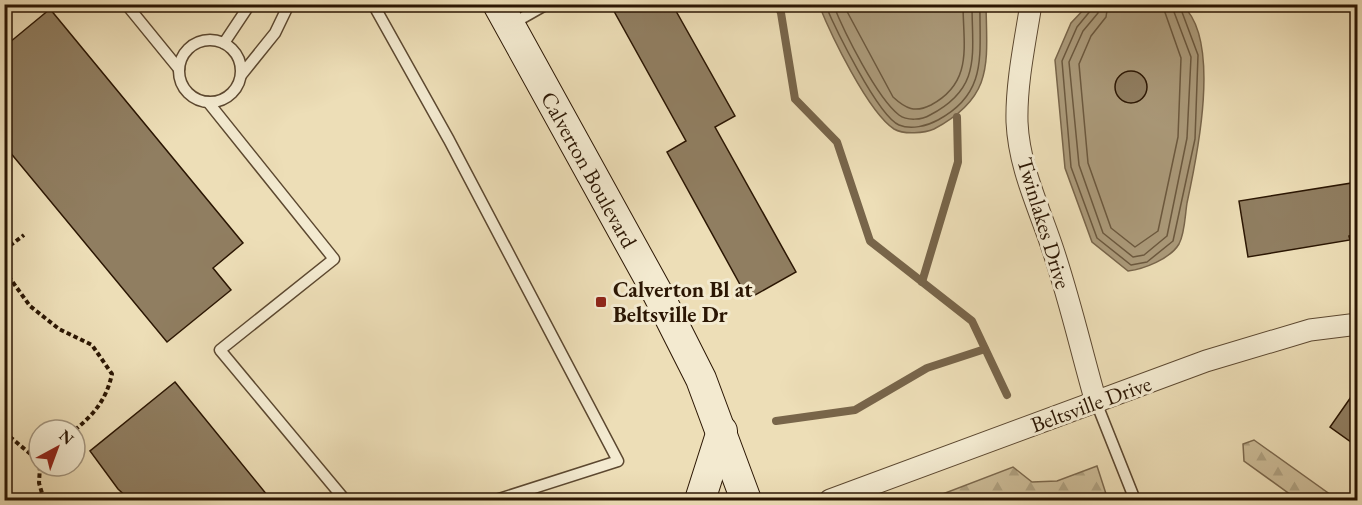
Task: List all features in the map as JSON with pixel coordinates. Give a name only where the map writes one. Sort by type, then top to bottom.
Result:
[{"type":"street","name":"Twinlakes Drive","points":[[1031,4],[1019,95],[1020,142],[1028,184],[1051,245],[1096,402]]},
{"type":"street","name":"Calverton Boulevard","points":[[504,15],[658,294],[700,379],[722,431],[746,501]]},
{"type":"street","name":"Beltsville Drive","points":[[830,501],[1261,343],[1310,330],[1358,324]]},
{"type":"street","points":[[700,501],[722,431]]},
{"type":"lane","points":[[126,4],[179,69]]},
{"type":"lane","points":[[224,43],[250,4]]},
{"type":"lane","points":[[242,74],[237,56],[224,43],[215,40],[195,44],[181,59],[179,69],[179,79],[190,95],[208,102],[218,102],[234,92],[242,74],[269,43],[289,4]]},
{"type":"lane","points":[[373,4],[449,140],[618,461],[496,501]]},
{"type":"lane","points":[[504,15],[547,4]]},
{"type":"lane","points":[[208,102],[334,259],[220,350],[345,501]]},
{"type":"lane","points":[[1096,402],[1135,501]]},
{"type":"path","points":[[4,250],[24,235]]},
{"type":"path","points":[[4,270],[7,280],[30,306],[59,329],[92,345],[112,374],[108,392],[100,408],[87,419]]},
{"type":"path","points":[[4,432],[27,450]]},
{"type":"path","points":[[39,478],[44,501]]},
{"type":"green space","points":[[1254,440],[1338,500],[1298,500],[1244,461],[1243,444]]},
{"type":"green space","points":[[1097,466],[1108,500],[927,500],[1013,467],[1032,482],[1057,481]]},
{"type":"water","points":[[819,5],[986,5],[986,62],[977,91],[968,104],[954,117],[934,129],[914,133],[894,129],[873,107],[862,90],[841,53]]},
{"type":"water","points":[[1088,5],[1182,5],[1194,21],[1201,44],[1204,70],[1203,100],[1196,157],[1181,240],[1175,249],[1163,259],[1149,266],[1128,271],[1092,242],[1065,168],[1055,60],[1071,23]]},
{"type":"building","points":[[610,4],[672,4],[735,116],[715,127],[796,272],[748,299],[667,152],[686,141]]},
{"type":"building","points":[[50,9],[243,243],[213,268],[231,290],[167,342],[4,145],[4,47]]},
{"type":"building","points":[[1131,71],[1142,76],[1147,87],[1142,98],[1131,103],[1120,98],[1115,87],[1120,76]]},
{"type":"building","points":[[1358,182],[1358,234],[1349,236],[1350,240],[1248,257],[1239,201]]},
{"type":"building","points":[[175,382],[272,501],[131,501],[118,489],[90,451]]},
{"type":"building","points":[[1358,387],[1358,447],[1330,427]]},
{"type":"waterway","points":[[777,4],[781,13],[795,99],[837,142],[870,241],[972,321],[1007,395]]},
{"type":"waterway","points":[[922,282],[958,162],[957,117]]},
{"type":"waterway","points":[[776,421],[855,410],[927,368],[985,349]]},
{"type":"place","name":"Calverton Bl at Beltsville Dr","points":[[601,302]]}]
